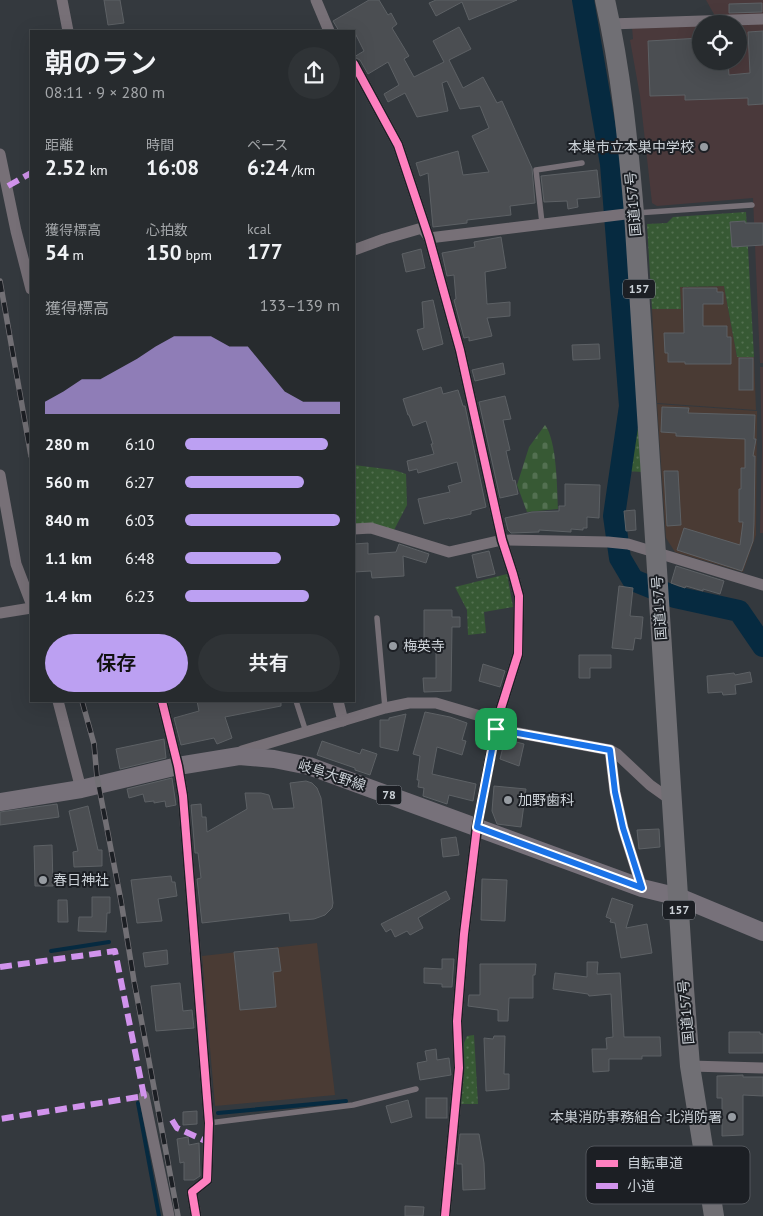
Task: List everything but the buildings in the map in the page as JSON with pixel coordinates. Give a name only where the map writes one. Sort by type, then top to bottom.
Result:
[{"type":"highway","name":"国道157号","points":[[605,0],[626,125],[628,214],[658,579],[679,921],[690,1066],[703,1146]]},
{"type":"main road","name":"岐阜大野線","points":[[0,802],[81,789],[178,766],[239,756],[274,758],[309,766],[642,888],[679,897],[763,932]]},
{"type":"street","points":[[62,0],[68,30]]},
{"type":"street","points":[[316,0],[330,30]]},
{"type":"street","points":[[610,24],[763,19]]},
{"type":"street","points":[[355,66],[398,145],[429,238],[460,350],[502,540],[514,574],[519,596],[518,654],[497,725],[477,827],[464,934],[457,1021],[459,1068],[445,1216]]},
{"type":"street","points":[[0,154],[30,285]]},
{"type":"street","points":[[429,238],[628,214]]},
{"type":"street","points":[[355,250],[422,228],[429,238]]},
{"type":"street","points":[[0,475],[16,564],[30,600]]},
{"type":"street","points":[[355,529],[371,528],[449,552],[502,540],[628,544],[763,585]]},
{"type":"street","points":[[0,613],[30,608]]},
{"type":"street","points":[[58,702],[81,789]]},
{"type":"street","points":[[162,702],[178,766],[183,796],[209,1123],[207,1180],[192,1192],[196,1216]]},
{"type":"street","points":[[338,702],[343,721]]},
{"type":"street","points":[[239,756],[242,751],[385,708],[409,703],[436,703],[497,725],[610,750],[671,800]]},
{"type":"street","points":[[610,750],[615,792],[623,828],[642,888]]},
{"type":"street","points":[[690,1066],[763,1068]]},
{"type":"street","points":[[144,1096],[169,1216]]},
{"type":"lane","points":[[542,223],[536,170],[582,163]]},
{"type":"lane","points":[[628,214],[752,205]]},
{"type":"lane","points":[[377,618],[385,708]]},
{"type":"lane","points":[[296,702],[306,732]]},
{"type":"lane","points":[[209,1123],[353,1105],[416,1089]]},
{"type":"shaded area","name":"本巣市立本巣中学校","points":[[706,0],[763,0],[763,363],[760,363],[753,198],[657,206],[652,203],[640,96],[630,40],[633,39],[632,27],[692,24],[692,70],[747,70],[747,15],[714,15]]},
{"type":"shaded area","points":[[724,286],[737,357],[754,357],[756,410],[657,403],[652,309],[681,309],[680,287]]},
{"type":"shaded area","points":[[760,367],[763,367],[763,533],[760,533],[762,448]]},
{"type":"shaded area","points":[[657,404],[757,411],[756,535],[743,572],[675,552],[666,538]]},
{"type":"shaded area","points":[[317,943],[335,1095],[215,1106],[202,956]]},
{"type":"green space","points":[[746,212],[754,357],[737,357],[724,286],[680,287],[681,309],[652,309],[647,224],[667,223],[673,217]]},
{"type":"green space","points":[[637,418],[642,472],[626,471],[630,427]]},
{"type":"green space","points":[[545,425],[549,432],[554,453],[558,509],[527,512],[517,485],[529,447]]},
{"type":"green space","points":[[355,465],[394,470],[406,474],[407,505],[394,530],[355,524]]},
{"type":"green space","points":[[507,574],[513,607],[484,612],[486,633],[468,635],[467,610],[455,587]]},
{"type":"green space","points":[[474,1035],[478,1104],[460,1104],[464,1043],[467,1036]]},
{"type":"waterway","points":[[583,0],[611,164],[630,406],[614,516],[620,558],[633,580],[675,597],[739,611],[763,646]]},
{"type":"waterway","points":[[51,951],[109,942]]},
{"type":"waterway","points":[[218,1113],[346,1101]]},
{"type":"waterway","points":[[138,1103],[159,1216]]},
{"type":"railway","points":[[0,281],[30,450]]},
{"type":"railway","points":[[82,702],[94,744],[97,777],[178,1216]]},
{"type":"marked path","points":[[8,186],[30,174]]},
{"type":"marked path","points":[[0,967],[115,951],[144,1096],[0,1119]]},
{"type":"marked path","points":[[172,1120],[177,1128],[210,1143]]},
{"type":"cycle path","points":[[355,66],[398,145],[429,238],[460,350],[502,540],[519,596],[518,654],[497,721],[477,827],[464,934],[457,1021],[459,1068],[445,1216]]},
{"type":"cycle path","points":[[162,702],[178,766],[183,796],[209,1123],[207,1180],[192,1192],[196,1216]]},
{"type":"place","name":"本巣市立本巣中学校","points":[[704,147]]},
{"type":"place","name":"梅英寺","points":[[393,646]]},
{"type":"place","name":"加野歯科","points":[[508,800]]},
{"type":"place","name":"春日神社","points":[[43,880]]},
{"type":"place","name":"本巣消防事務組合 北消防署","points":[[732,1117]]},
{"type":"route","points":[[496,729],[586,744],[610,750],[615,792],[623,828],[642,888],[477,827],[496,729]]}]
